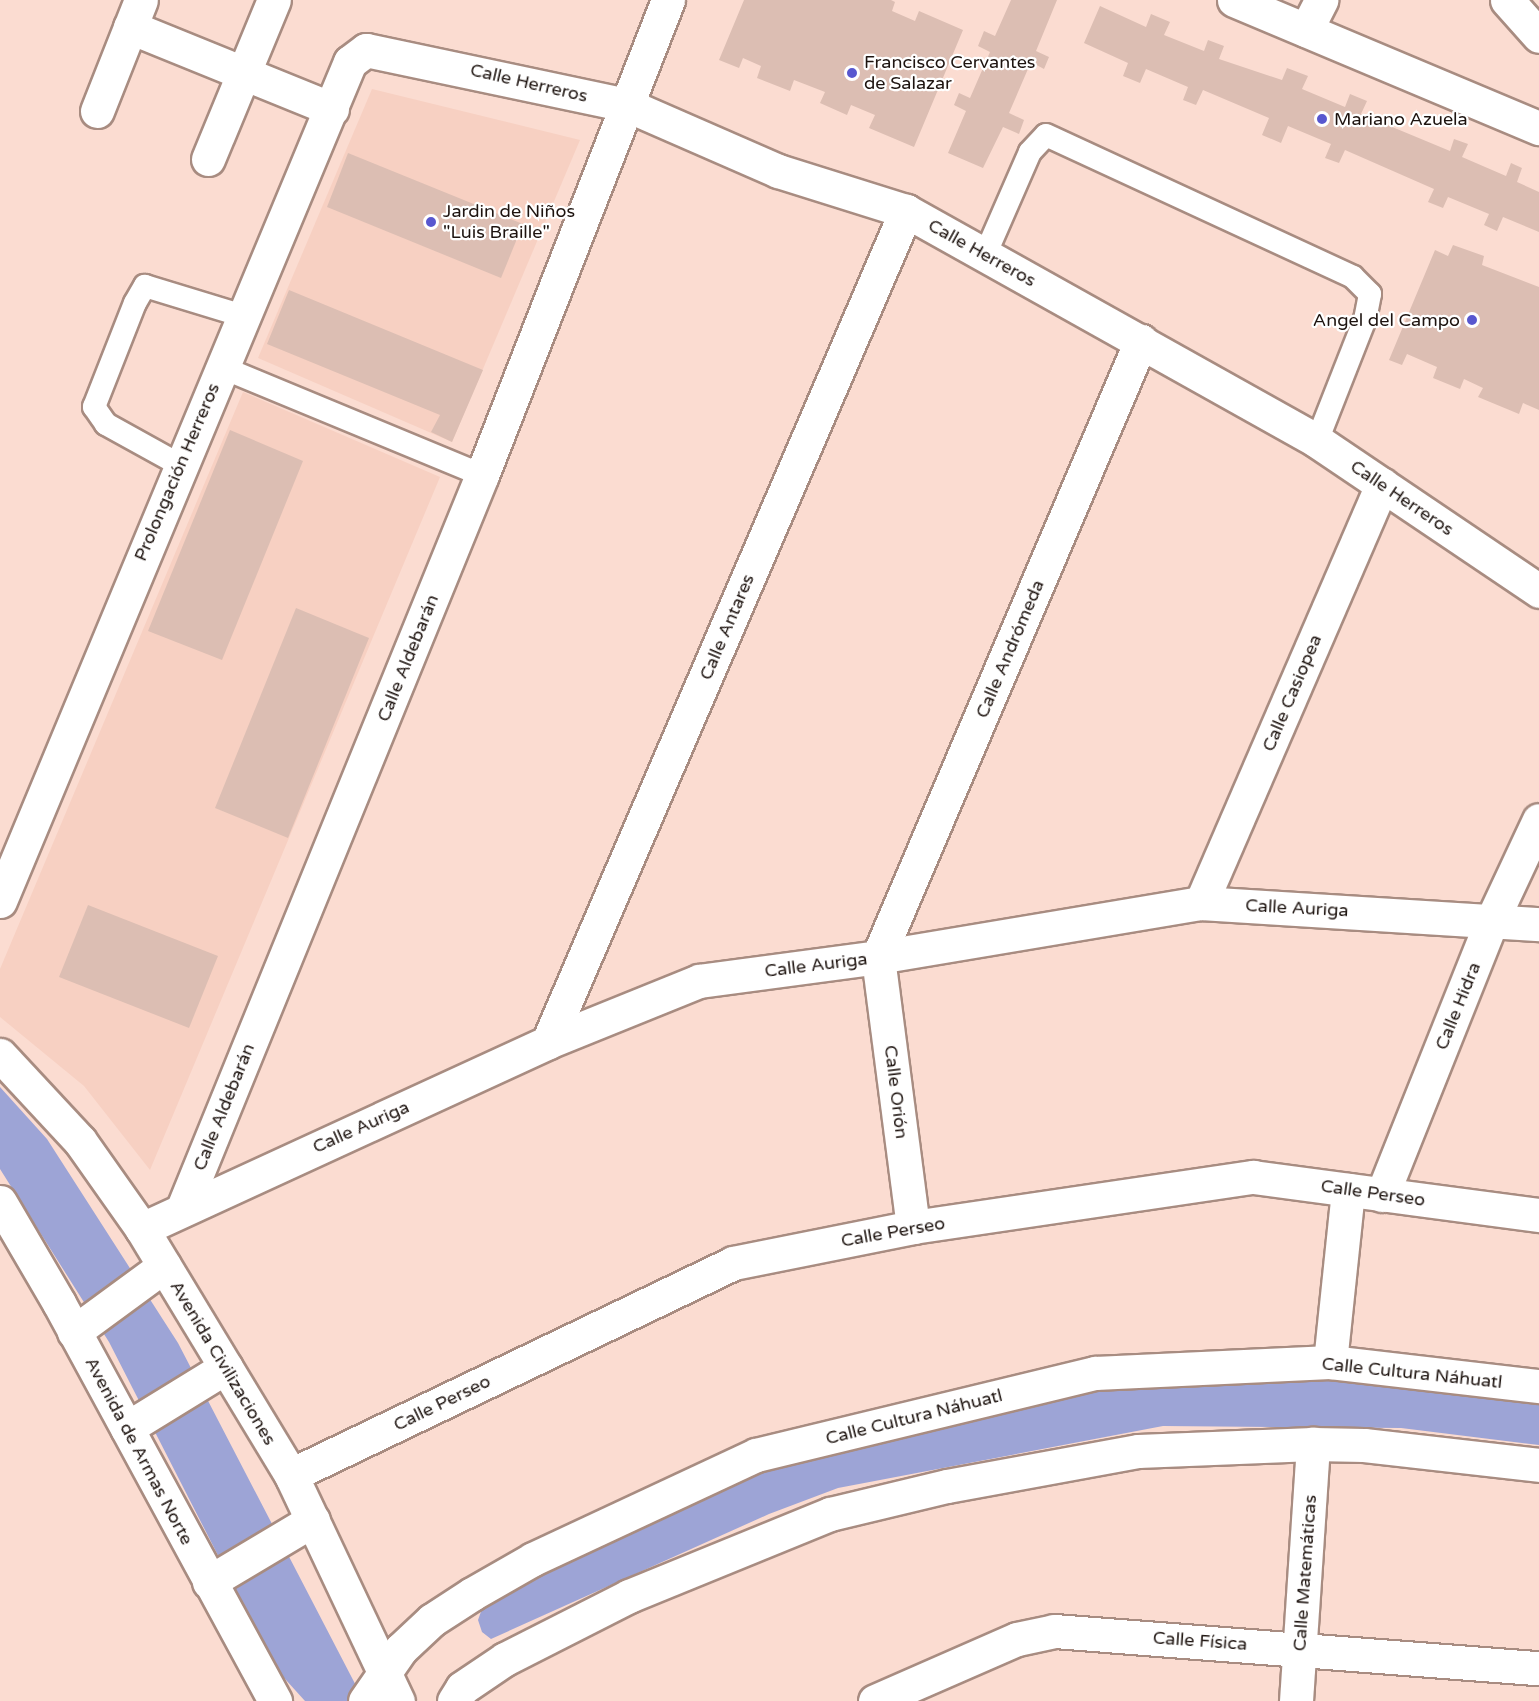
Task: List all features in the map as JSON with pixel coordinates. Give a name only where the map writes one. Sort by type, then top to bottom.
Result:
[{"type":"street","points":[[208,159],[245,76],[274,0]]},
{"type":"street","name":"Calle Aldebarán","points":[[183,1208],[482,476],[668,0]]},
{"type":"street","points":[[1234,0],[1539,128]]},
{"type":"street","points":[[1306,30],[1321,0]]},
{"type":"street","points":[[1507,0],[1539,36]]},
{"type":"street","points":[[97,111],[136,14],[245,76],[332,109]]},
{"type":"street","name":"Calle Herreros","points":[[366,50],[627,105],[778,171],[906,211],[1317,441],[1539,591]]},
{"type":"street","name":"Prolongación Herreros","points":[[0,901],[221,366],[350,62],[366,50]]},
{"type":"street","name":"Calle Antares","points":[[548,1042],[906,211]]},
{"type":"street","name":"Calle Andrómeda","points":[[878,957],[1141,341]]},
{"type":"street","name":"Calle Casiopea","points":[[1201,903],[1382,484]]},
{"type":"street","name":"Calle Hidra","points":[[1382,1195],[1493,918],[1539,820]]},
{"type":"street","name":"Calle Auriga","points":[[141,1229],[548,1042],[699,981],[878,957],[1201,903],[1493,918],[1539,924]]},
{"type":"street","name":"Calle Orión","points":[[878,957],[913,1227]]},
{"type":"street","name":"Avenida Civilizaciones","points":[[3,1062],[80,1141],[141,1229],[291,1475],[314,1520],[382,1693]]},
{"type":"street","name":"Calle Perseo","points":[[291,1475],[733,1263],[913,1227],[1253,1177],[1539,1215]]},
{"type":"street","points":[[1330,1362],[1348,1190]]},
{"type":"street","name":"Avenida de Armas Norte","points":[[0,1202],[127,1428],[275,1701]]},
{"type":"street","points":[[74,1332],[164,1266]]},
{"type":"street","name":"Calle Cultura Náhuatl","points":[[382,1693],[401,1649],[432,1620],[472,1594],[533,1559],[756,1455],[1095,1373],[1330,1362],[1539,1386]]},
{"type":"street","points":[[127,1428],[226,1367]]},
{"type":"street","points":[[454,1701],[462,1688],[553,1632],[629,1596],[830,1514],[947,1486],[1138,1451],[1314,1444],[1364,1445],[1539,1465]]},
{"type":"street","name":"Calle Matemáticas","points":[[1296,1701],[1314,1444]]},
{"type":"street","points":[[209,1582],[314,1520]]},
{"type":"street","name":"Calle Física","points":[[875,1701],[1017,1639],[1054,1631],[1539,1668]]},
{"type":"lane","points":[[985,255],[1030,152],[1046,135],[1353,277],[1370,294],[1365,318],[1317,441]]},
{"type":"lane","points":[[180,465],[106,424],[94,407],[145,286],[243,316]]},
{"type":"lane","points":[[221,366],[482,476]]},
{"type":"shaded area","name":"Jardin de Niños \"Luis Braille\"","points":[[372,89],[580,140],[452,442],[258,358]]},
{"type":"shaded area","points":[[243,392],[440,477],[150,1170],[84,1086],[0,1017],[0,969]]},
{"type":"shaded area","points":[[0,1087],[47,1139],[178,1343],[364,1701],[305,1701],[276,1669],[109,1342],[0,1169]]},
{"type":"shaded area","points":[[1264,1377],[1378,1381],[1539,1400],[1539,1445],[1401,1428],[1163,1426],[838,1488],[769,1514],[491,1639],[482,1632],[478,1620],[483,1606],[540,1572],[765,1469],[1094,1388]]},
{"type":"building","name":"Francisco Cervantes de Salazar","points":[[744,0],[891,0],[895,2],[892,11],[915,21],[919,11],[963,30],[914,147],[869,128],[875,115],[851,105],[847,115],[820,103],[825,92],[794,80],[790,91],[757,78],[761,66],[743,58],[739,68],[719,60]]},
{"type":"building","points":[[1011,0],[1057,0],[1036,51],[1049,57],[1044,69],[1031,62],[1009,113],[1024,120],[1019,134],[1003,127],[983,168],[948,153],[966,111],[954,105],[959,93],[970,98],[990,52],[978,46],[984,31],[995,36]]},
{"type":"building","name":"Mariano Azuela","points":[[1100,6],[1146,27],[1151,14],[1170,22],[1164,35],[1204,51],[1208,40],[1224,46],[1219,59],[1282,80],[1287,68],[1308,76],[1302,89],[1345,107],[1350,94],[1367,101],[1361,114],[1450,151],[1454,139],[1468,144],[1462,157],[1506,176],[1511,163],[1522,168],[1517,182],[1539,192],[1539,232],[1503,217],[1497,231],[1484,225],[1489,214],[1448,197],[1443,208],[1428,202],[1434,189],[1345,150],[1339,163],[1325,158],[1331,144],[1288,126],[1281,143],[1262,135],[1269,118],[1203,90],[1196,105],[1183,100],[1188,87],[1146,69],[1140,83],[1123,76],[1128,63],[1084,43]]},
{"type":"building","points":[[348,153],[523,224],[501,278],[327,207]]},
{"type":"building","name":"Angel del Campo","points":[[1453,245],[1484,256],[1482,265],[1539,287],[1539,410],[1523,403],[1519,414],[1478,397],[1483,388],[1464,379],[1460,389],[1433,378],[1437,367],[1407,354],[1402,365],[1389,360],[1435,250],[1448,256]]},
{"type":"building","points":[[289,290],[483,370],[452,442],[431,432],[440,415],[267,344]]},
{"type":"building","points":[[230,430],[303,461],[222,660],[148,631]]},
{"type":"building","points":[[296,608],[369,638],[288,838],[215,808]]},
{"type":"building","points":[[88,905],[218,956],[189,1028],[59,977]]},
{"type":"place","name":"Francisco Cervantes de Salazar","points":[[852,73]]},
{"type":"place","name":"Mariano Azuela","points":[[1322,119]]},
{"type":"place","name":"Jardin de Niños \"Luis Braille\"","points":[[431,222]]},
{"type":"place","name":"Angel del Campo","points":[[1472,320]]}]
